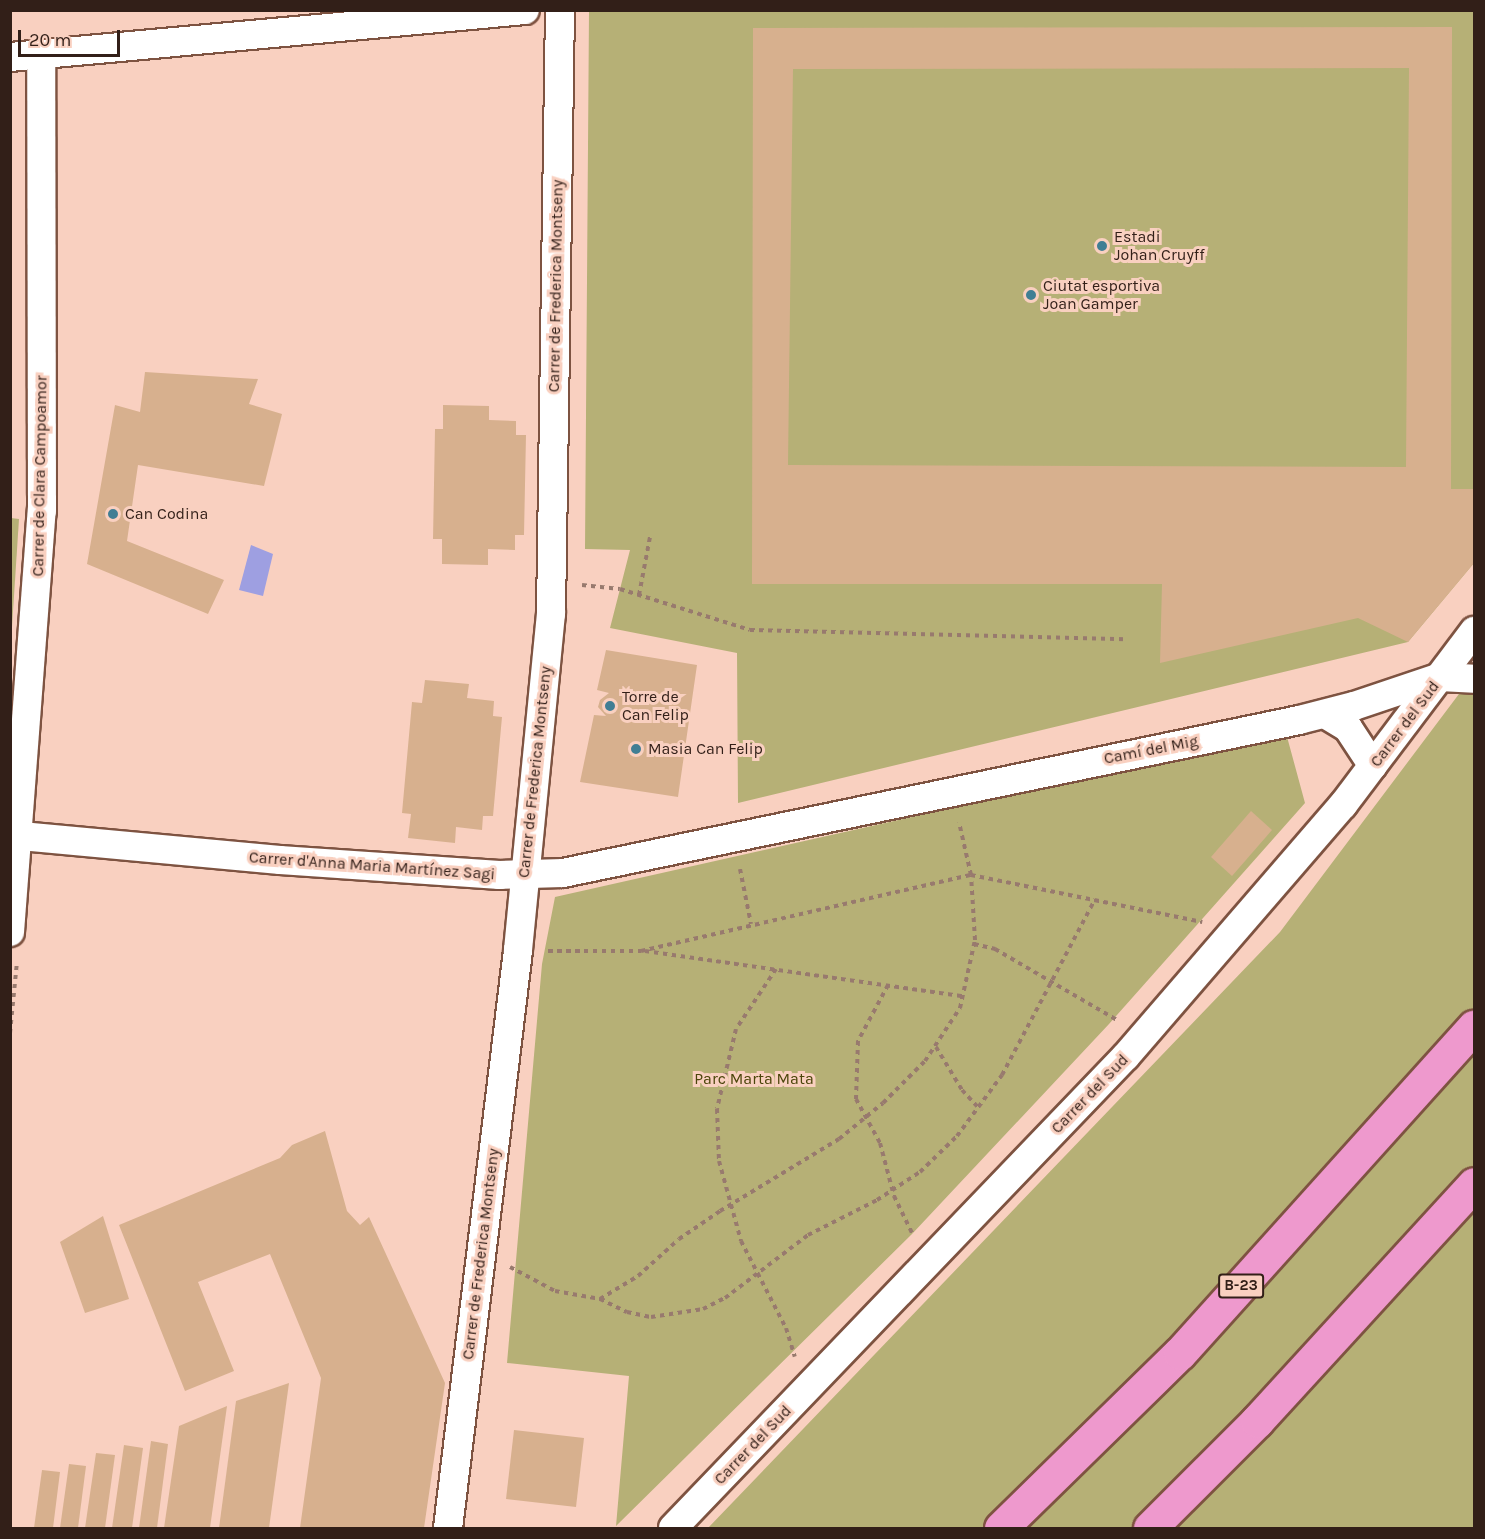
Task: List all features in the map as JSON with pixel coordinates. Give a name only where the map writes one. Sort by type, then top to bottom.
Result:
[{"type":"highway","name":"B-23","points":[[1001,1528],[1180,1353],[1474,1027]]},
{"type":"highway","points":[[1150,1528],[1257,1421],[1474,1184]]},
{"type":"street","points":[[10,57],[525,10]]},
{"type":"street","name":"Carrer de Frederica Montseny","points":[[448,1528],[518,950],[523,874],[551,614],[560,10]]},
{"type":"street","name":"Carrer de Clara Campoamor","points":[[10,932],[15,835],[42,511],[41,54]]},
{"type":"street","name":"Carrer del Sud","points":[[673,1528],[1142,1038],[1228,940],[1373,766],[1474,631]]},
{"type":"street","name":"Camí del Mig","points":[[965,789],[1326,714],[1440,677],[1474,679]]},
{"type":"street","points":[[1326,714],[1348,728],[1373,766]]},
{"type":"street","name":"Carrer d'Anna Maria Martínez Sagi","points":[[15,835],[280,860],[523,874],[563,873],[965,789]]},
{"type":"path","points":[[639,595],[650,537]]},
{"type":"path","points":[[620,589],[750,630],[1126,639]]},
{"type":"path","points":[[600,1299],[638,1276],[679,1239],[728,1205],[793,1169],[864,1119],[936,1047],[950,1027],[963,996],[974,944],[965,789]]},
{"type":"path","points":[[735,837],[751,924]]},
{"type":"path","points":[[641,951],[971,875],[1200,920],[1228,940]]},
{"type":"path","points":[[480,1261],[515,1268],[555,1291],[600,1299],[627,1312],[651,1317],[703,1309],[725,1298],[808,1236],[920,1172],[980,1108],[1052,982],[1095,899]]},
{"type":"path","points":[[974,944],[995,949],[1142,1038]]},
{"type":"path","points":[[518,950],[641,951],[963,996]]},
{"type":"path","points":[[776,969],[736,1029],[724,1071],[717,1109],[719,1161],[728,1205],[757,1272],[786,1328],[793,1354],[816,1380]]},
{"type":"path","points":[[888,985],[858,1041],[856,1099],[864,1119],[880,1143],[893,1189],[912,1234],[933,1257]]},
{"type":"path","points":[[936,1047],[962,1090],[980,1108]]},
{"type":"green space","name":"Ciutat esportiva Joan Gamper","points":[[589,11],[1474,11],[1474,563],[1408,642],[738,803],[737,653],[610,628],[630,550],[585,549]]},
{"type":"green space","points":[[10,518],[19,519],[11,642]]},
{"type":"green space","points":[[1474,674],[1474,1528],[708,1528],[1280,932]]},
{"type":"green space","name":"Parc Marta Mata","points":[[1286,733],[1305,803],[1109,1024],[912,1234],[616,1526],[629,1376],[507,1363],[542,964],[555,897]]},
{"type":"water","points":[[251,545],[273,554],[263,596],[239,590]]},
{"type":"building","points":[[1452,27],[1451,489],[1474,489],[1474,563],[1408,642],[1358,618],[1160,663],[1162,584],[752,584],[753,28]],"holes":[[[1409,68],[1406,467],[788,465],[793,69]]]},
{"type":"building","name":"Can Codina","points":[[145,372],[258,379],[249,404],[282,414],[264,486],[138,465],[127,541],[224,580],[208,614],[87,564],[115,405],[140,412]]},
{"type":"building","points":[[443,405],[489,406],[489,420],[516,421],[516,435],[526,435],[524,535],[515,535],[515,550],[488,549],[488,565],[442,564],[442,539],[433,539],[435,429],[443,429]]},
{"type":"building","name":"Masia Can Felip","points":[[606,650],[697,665],[678,797],[580,782],[594,715],[606,716],[598,707],[600,700],[609,693],[597,690]]},
{"type":"building","points":[[425,680],[469,684],[467,698],[494,701],[493,716],[502,717],[493,816],[483,816],[482,830],[456,827],[455,843],[408,838],[411,814],[402,813],[412,702],[422,703]]},
{"type":"building","points":[[1251,811],[1272,830],[1232,876],[1211,857]]},
{"type":"building","points":[[325,1131],[347,1211],[360,1225],[369,1217],[445,1383],[424,1528],[300,1528],[321,1378],[270,1254],[198,1282],[234,1371],[185,1391],[119,1225],[280,1158],[292,1145]]},
{"type":"building","points":[[103,1216],[129,1299],[85,1313],[60,1242]]},
{"type":"building","points":[[289,1383],[269,1528],[219,1528],[236,1401]]},
{"type":"building","points":[[227,1406],[210,1528],[164,1528],[179,1426]]},
{"type":"building","points":[[514,1430],[584,1438],[576,1507],[506,1499]]},
{"type":"building","points":[[151,1441],[168,1444],[157,1528],[139,1528]]},
{"type":"building","points":[[124,1445],[143,1448],[132,1528],[112,1528]]},
{"type":"building","points":[[96,1453],[115,1455],[105,1528],[85,1528]]},
{"type":"building","points":[[69,1464],[86,1466],[78,1528],[60,1528]]},
{"type":"building","points":[[42,1470],[60,1472],[53,1528],[34,1528]]},
{"type":"place","name":"Estadi Johan Cruyff","points":[[1102,246]]},
{"type":"place","name":"Ciutat esportiva Joan Gamper","points":[[1031,295]]},
{"type":"place","name":"Can Codina","points":[[113,514]]},
{"type":"place","name":"Torre de Can Felip","points":[[610,706]]},
{"type":"place","name":"Masia Can Felip","points":[[636,749]]}]
